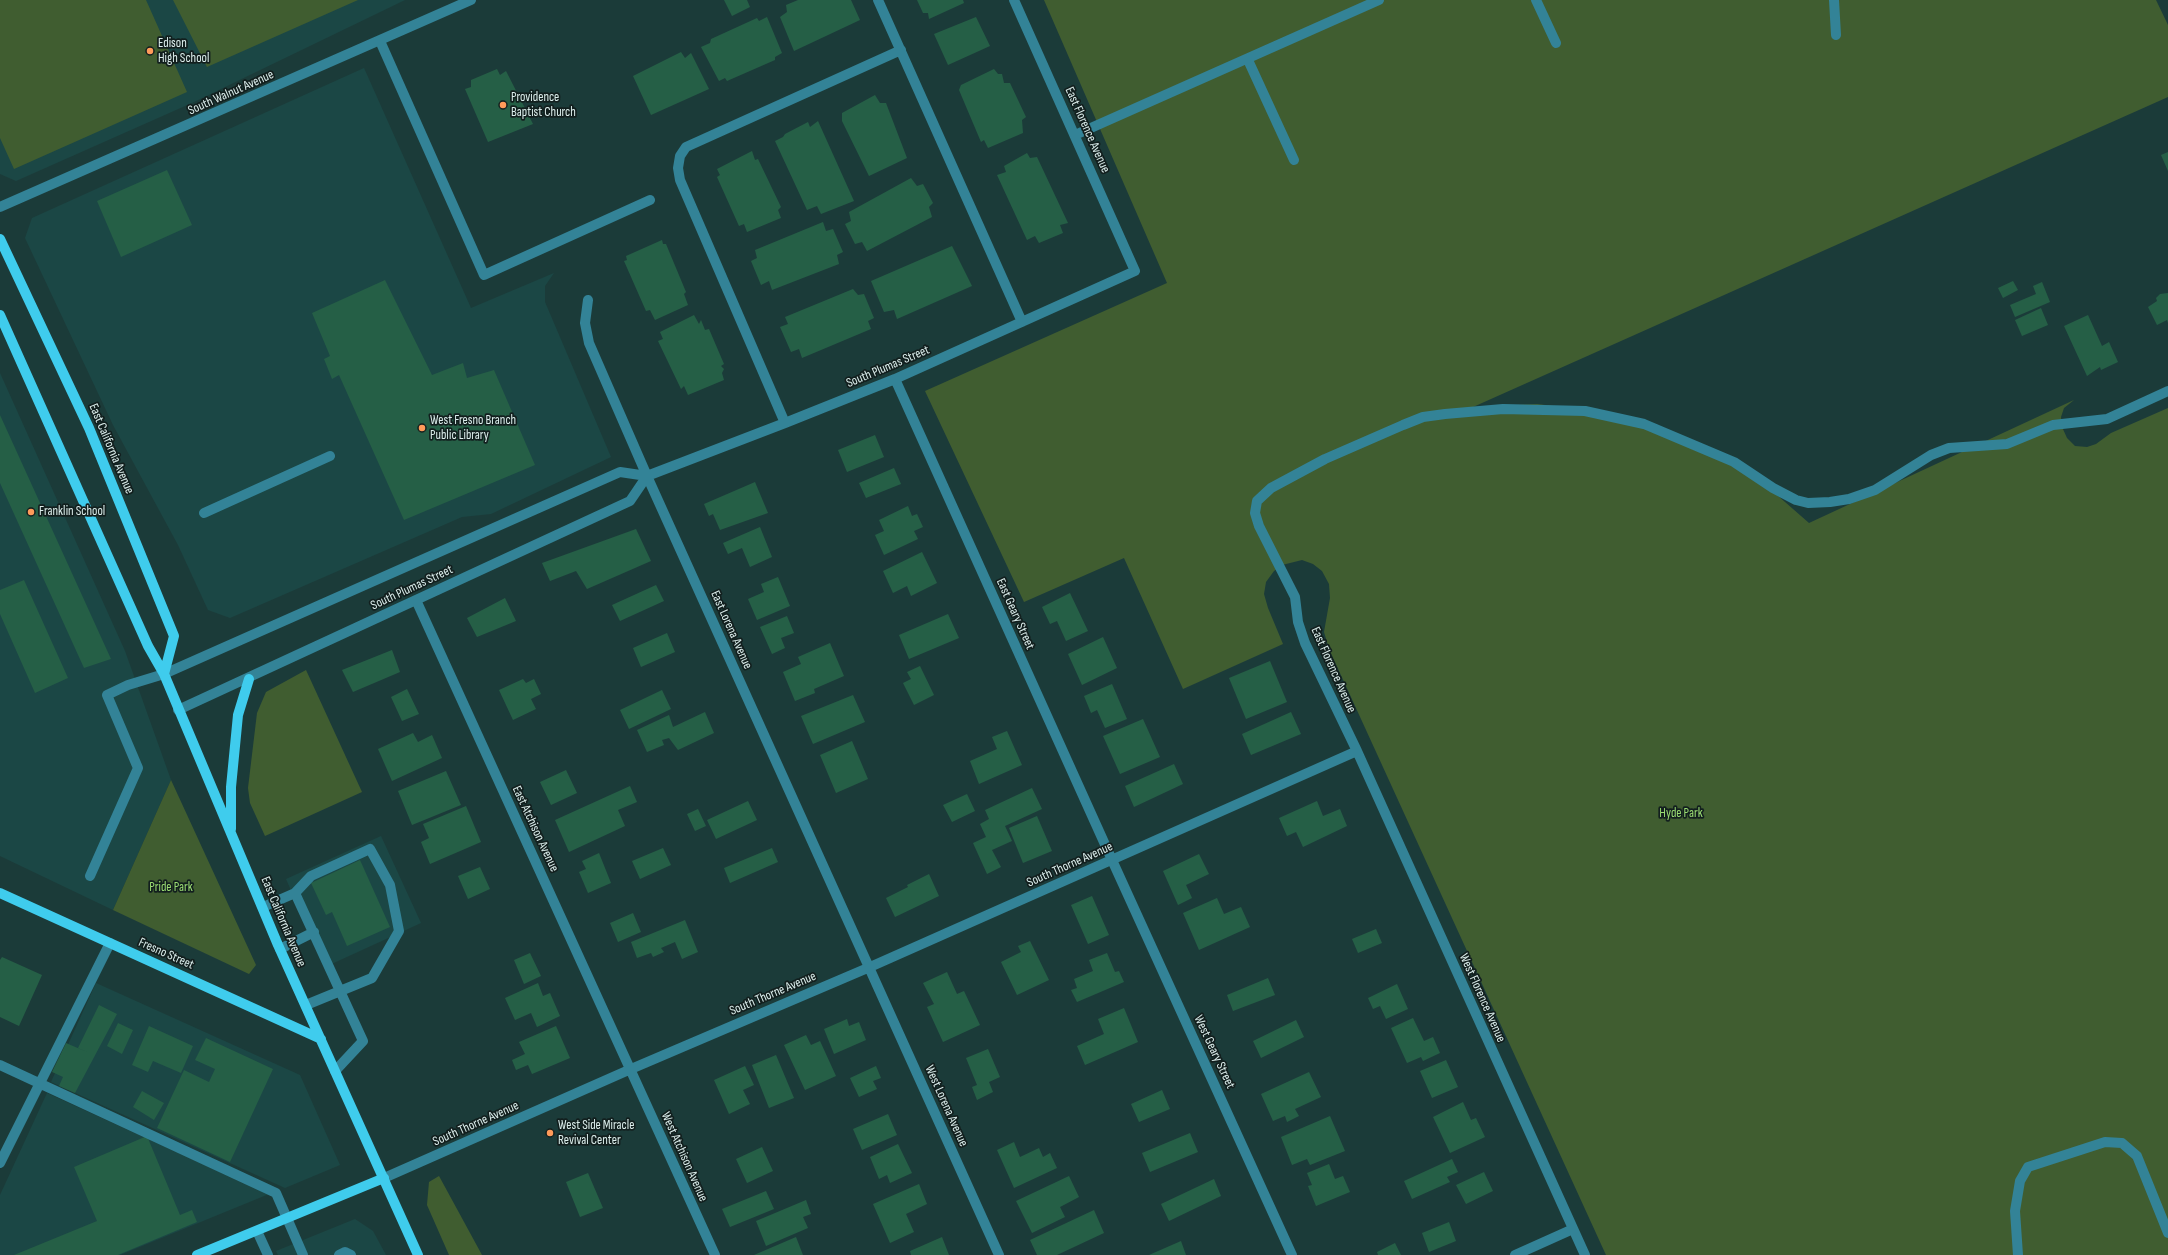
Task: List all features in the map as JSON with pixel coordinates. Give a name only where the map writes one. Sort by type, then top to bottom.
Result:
[{"type":"main road","name":"East California Avenue","points":[[0,239],[89,428],[174,636],[164,674]]},
{"type":"main road","name":"East California Avenue","points":[[0,315],[148,646],[164,674],[280,949],[418,1255]]},
{"type":"main road","points":[[231,833],[230,787],[238,715],[249,679]]},
{"type":"main road","name":"Fresno Street","points":[[0,893],[320,1039]]},
{"type":"main road","name":"South Thorne Avenue","points":[[197,1255],[384,1178]]},
{"type":"street","name":"South Walnut Avenue","points":[[0,208],[471,0]]},
{"type":"street","points":[[878,0],[1022,322]]},
{"type":"street","name":"East Florence Avenue","points":[[1014,0],[1136,270]]},
{"type":"street","points":[[1075,135],[1248,60],[1379,0]]},
{"type":"street","points":[[1536,0],[1556,43]]},
{"type":"street","points":[[1834,0],[1836,34]]},
{"type":"street","points":[[380,41],[484,275],[650,200]]},
{"type":"street","points":[[786,423],[680,180],[678,168],[680,156],[686,147],[901,50]]},
{"type":"street","points":[[1248,60],[1294,160]]},
{"type":"street","name":"South Plumas Street","points":[[90,876],[138,768],[107,695],[128,685],[164,674],[620,472],[647,476],[786,423],[895,379],[1136,270]]},
{"type":"street","name":"East Lorena Avenue","points":[[588,300],[585,323],[589,343],[647,476],[870,967]]},
{"type":"street","name":"East Geary Street","points":[[895,379],[1112,860]]},
{"type":"street","name":"East Florence Avenue","points":[[1357,752],[1305,643],[1298,622],[1295,596],[1259,526],[1255,513],[1257,501],[1271,488],[1325,459],[1383,432],[1423,417],[1471,410],[1585,411],[1644,424],[1698,446],[1734,462],[1796,500],[1808,502],[1840,501],[1875,490],[1931,455],[1949,448],[2007,444],[2053,425],[2084,423],[2107,419],[2168,391]]},
{"type":"street","points":[[204,513],[330,456]]},
{"type":"street","name":"South Plumas Street","points":[[178,710],[249,679],[630,501],[647,476]]},
{"type":"street","name":"East Atchison Avenue","points":[[416,600],[630,1069]]},
{"type":"street","name":"South Thorne Avenue","points":[[384,1178],[630,1069],[870,967],[1357,752]]},
{"type":"street","name":"West Florence Avenue","points":[[1357,752],[1584,1255]]},
{"type":"street","points":[[263,907],[295,893],[311,876],[370,850],[390,885],[399,931],[372,978],[306,1005]]},
{"type":"street","name":"West Geary Street","points":[[1112,860],[1292,1255]]},
{"type":"street","points":[[295,893],[363,1041],[335,1071]]},
{"type":"street","points":[[280,949],[314,932]]},
{"type":"street","points":[[0,1163],[110,943]]},
{"type":"street","name":"West Lorena Avenue","points":[[870,967],[999,1255]]},
{"type":"street","points":[[0,1065],[276,1193],[303,1255]]},
{"type":"street","name":"West Atchison Avenue","points":[[630,1069],[715,1255]]},
{"type":"street","points":[[2018,1255],[2015,1211],[2020,1181],[2028,1167],[2105,1142],[2122,1143],[2137,1156],[2168,1233]]},
{"type":"street","points":[[1515,1255],[1573,1230]]},
{"type":"street","points":[[257,1231],[268,1255]]},
{"type":"street","points":[[339,1255],[346,1252],[351,1255]]},
{"type":"shaded area","name":"Edison High School","points":[[0,0],[405,0],[194,102],[16,181],[0,174]]},
{"type":"shaded area","points":[[364,68],[471,308],[554,273],[545,286],[545,302],[611,457],[491,514],[462,517],[230,618],[208,610],[178,545],[113,425],[25,238],[32,218]]},
{"type":"shaded area","name":"Franklin School","points":[[0,373],[125,651],[171,780],[113,910],[0,856]]},
{"type":"shaded area","points":[[381,836],[421,923],[325,967],[286,879]]},
{"type":"shaded area","points":[[96,983],[300,1075],[340,1165],[285,1188],[51,1082]]},
{"type":"shaded area","points":[[47,1093],[269,1194],[120,1255],[0,1255],[0,1195]]},
{"type":"shaded area","points":[[355,1219],[373,1231],[386,1255],[278,1255],[276,1251]]},
{"type":"green space","points":[[0,0],[146,0],[187,92],[14,169],[0,138]]},
{"type":"green space","points":[[173,0],[358,0],[207,67]]},
{"type":"green space","name":"Hyde Park","points":[[1044,0],[2156,0],[2168,25],[2168,97],[1473,407],[1537,404],[1611,413],[1711,450],[1769,488],[1809,523],[2074,400],[2064,408],[2061,417],[2062,427],[2067,438],[2075,446],[2087,447],[2096,444],[2111,433],[2168,408],[2168,1255],[1606,1255],[1329,649],[1324,632],[1330,598],[1329,584],[1322,571],[1313,564],[1302,560],[1282,565],[1274,571],[1266,582],[1264,594],[1268,608],[1283,644],[1183,689],[1124,558],[1024,602],[925,391],[1167,283]]},
{"type":"green space","points":[[306,670],[362,792],[265,836],[250,803],[248,788],[257,713],[266,692]]},
{"type":"green space","name":"Pride Park","points":[[171,780],[256,965],[249,974],[113,910]]},
{"type":"green space","points":[[439,1176],[482,1255],[449,1255],[427,1205],[429,1182]]},
{"type":"building","points":[[724,0],[747,0],[750,7],[732,16]]},
{"type":"building","points":[[798,0],[851,0],[860,20],[794,51],[780,17],[787,12],[786,5]]},
{"type":"building","points":[[917,0],[963,0],[964,3],[929,19],[928,13],[923,13]]},
{"type":"building","points":[[767,17],[782,53],[775,57],[775,60],[727,81],[725,78],[719,81],[701,47],[710,43],[711,39],[757,18],[759,21]]},
{"type":"building","points":[[976,17],[990,46],[948,65],[934,34]]},
{"type":"building","points":[[681,52],[685,58],[691,53],[709,89],[651,115],[633,76]]},
{"type":"building","points":[[497,69],[500,75],[506,71],[533,124],[488,142],[465,89],[471,87],[471,80]]},
{"type":"building","points":[[994,69],[998,74],[1002,74],[1004,83],[1010,83],[1026,117],[1022,120],[1023,133],[988,148],[984,140],[981,142],[959,90],[961,85]]},
{"type":"building","points":[[875,95],[880,103],[886,103],[907,158],[869,176],[842,121],[842,113]]},
{"type":"building","points":[[818,121],[854,201],[821,214],[817,206],[807,210],[775,141],[808,122],[810,127]]},
{"type":"building","points":[[752,151],[755,160],[758,159],[781,207],[778,210],[781,218],[747,232],[744,224],[739,226],[717,177],[720,175],[717,169]]},
{"type":"building","points":[[2168,152],[2168,171],[2161,155]]},
{"type":"building","points":[[1027,153],[1030,158],[1037,157],[1068,223],[1060,225],[1063,233],[1039,243],[1035,236],[1027,240],[997,175],[1006,172],[1004,166]]},
{"type":"building","points":[[167,170],[192,225],[121,257],[97,201]]},
{"type":"building","points":[[911,178],[917,186],[923,184],[933,203],[929,207],[932,217],[867,251],[862,242],[855,244],[845,224],[851,221],[849,212]]},
{"type":"building","points":[[823,222],[826,231],[833,229],[843,252],[837,255],[839,264],[772,290],[769,281],[761,285],[751,261],[757,258],[755,250]]},
{"type":"building","points":[[662,240],[663,244],[666,244],[686,292],[684,294],[688,305],[655,320],[650,310],[646,311],[624,261],[627,260],[626,256]]},
{"type":"building","points":[[952,246],[972,286],[897,319],[894,310],[884,312],[871,281]]},
{"type":"building","points":[[385,280],[432,375],[463,363],[467,378],[494,370],[535,465],[404,520],[339,375],[332,379],[324,359],[330,356],[312,313]]},
{"type":"building","points":[[2013,281],[2018,290],[2003,298],[1998,288]]},
{"type":"building","points":[[2042,282],[2050,302],[2015,317],[2010,305],[2036,294],[2033,286]]},
{"type":"building","points":[[853,289],[858,295],[864,294],[874,318],[868,321],[871,329],[802,358],[799,349],[791,352],[780,327],[788,324],[785,317]]},
{"type":"building","points":[[2168,293],[2168,323],[2167,320],[2157,325],[2148,307],[2157,301],[2156,298],[2160,294]]},
{"type":"building","points":[[2041,308],[2048,325],[2022,336],[2015,320]]},
{"type":"building","points":[[694,315],[699,324],[701,320],[705,330],[709,329],[724,364],[721,366],[724,369],[722,373],[724,380],[688,395],[684,386],[681,389],[658,341],[663,339],[660,332]]},
{"type":"building","points":[[2088,315],[2102,346],[2109,342],[2118,362],[2101,370],[2100,367],[2087,376],[2064,326]]},
{"type":"building","points":[[0,415],[111,659],[84,668],[0,483]]},
{"type":"building","points":[[875,435],[884,457],[847,472],[838,450]]},
{"type":"building","points":[[894,468],[901,484],[866,498],[859,483]]},
{"type":"building","points":[[755,482],[768,513],[720,530],[713,514],[709,516],[704,504]]},
{"type":"building","points":[[908,506],[912,516],[917,514],[923,527],[914,531],[918,539],[884,555],[875,535],[884,531],[879,520]]},
{"type":"building","points":[[760,527],[772,557],[750,567],[742,548],[728,554],[723,543]]},
{"type":"building","points":[[636,529],[651,561],[587,589],[576,571],[550,581],[542,563]]},
{"type":"building","points":[[922,552],[937,583],[911,596],[907,586],[893,593],[883,571]]},
{"type":"building","points":[[778,577],[790,606],[757,620],[748,599],[764,592],[761,584]]},
{"type":"building","points":[[24,580],[68,678],[35,693],[0,614],[0,590]]},
{"type":"building","points":[[656,585],[664,601],[620,621],[612,605]]},
{"type":"building","points":[[1070,593],[1088,631],[1066,641],[1057,621],[1050,624],[1042,607]]},
{"type":"building","points":[[505,598],[516,621],[477,637],[467,618]]},
{"type":"building","points":[[948,614],[959,638],[909,659],[899,635]]},
{"type":"building","points":[[787,616],[794,633],[781,638],[785,648],[772,654],[760,627]]},
{"type":"building","points":[[667,633],[675,652],[641,667],[633,648]]},
{"type":"building","points":[[1103,637],[1117,668],[1082,685],[1068,654]]},
{"type":"building","points":[[830,643],[844,676],[814,689],[815,693],[795,701],[783,672],[801,664],[798,657]]},
{"type":"building","points":[[392,650],[400,672],[353,692],[342,670]]},
{"type":"building","points":[[1270,661],[1287,702],[1246,719],[1229,678]]},
{"type":"building","points":[[920,666],[934,695],[914,705],[903,683],[911,679],[907,672]]},
{"type":"building","points":[[523,679],[526,683],[534,679],[541,694],[531,699],[536,709],[513,720],[499,690]]},
{"type":"building","points":[[1112,684],[1127,719],[1105,728],[1097,710],[1091,713],[1084,696]]},
{"type":"building","points":[[407,689],[419,714],[402,721],[391,697]]},
{"type":"building","points":[[662,690],[671,709],[629,729],[620,710]]},
{"type":"building","points":[[853,695],[865,722],[813,744],[801,716]]},
{"type":"building","points":[[705,712],[714,733],[678,750],[669,738],[662,740],[664,745],[647,752],[637,730],[669,715],[673,727]]},
{"type":"building","points":[[1291,712],[1301,734],[1251,755],[1242,734]]},
{"type":"building","points":[[1143,719],[1160,757],[1120,774],[1103,736]]},
{"type":"building","points":[[1007,731],[1022,765],[979,784],[970,761],[997,749],[992,737]]},
{"type":"building","points":[[413,733],[418,742],[432,735],[442,758],[392,781],[378,749]]},
{"type":"building","points":[[852,741],[868,779],[836,793],[820,755]]},
{"type":"building","points":[[1174,764],[1183,784],[1134,807],[1125,786]]},
{"type":"building","points":[[566,770],[577,793],[551,805],[540,782]]},
{"type":"building","points":[[446,771],[461,805],[412,825],[398,791]]},
{"type":"building","points":[[630,786],[637,802],[618,810],[625,826],[569,852],[555,820]]},
{"type":"building","points":[[1032,788],[1042,809],[1005,826],[1012,841],[992,850],[1001,867],[987,874],[973,843],[986,837],[980,824],[989,819],[985,810]]},
{"type":"building","points":[[967,794],[975,811],[952,822],[943,805]]},
{"type":"building","points":[[748,801],[757,820],[716,839],[707,820]]},
{"type":"building","points":[[1317,801],[1323,816],[1340,809],[1347,826],[1303,847],[1296,832],[1287,836],[1279,818]]},
{"type":"building","points":[[466,806],[481,842],[430,864],[421,842],[429,838],[423,824]]},
{"type":"building","points":[[698,809],[706,826],[695,831],[687,814]]},
{"type":"building","points":[[1037,816],[1052,851],[1023,863],[1009,828]]},
{"type":"building","points":[[663,848],[671,865],[640,879],[632,861]]},
{"type":"building","points":[[772,848],[778,862],[730,883],[724,868]]},
{"type":"building","points":[[599,853],[611,883],[588,893],[579,872],[586,869],[582,861]]},
{"type":"building","points":[[1199,854],[1209,874],[1186,885],[1192,898],[1178,905],[1163,871]]},
{"type":"building","points":[[360,860],[390,927],[347,946],[332,912],[326,915],[311,883]]},
{"type":"building","points":[[480,867],[490,889],[468,899],[458,876]]},
{"type":"building","points":[[929,874],[939,896],[895,917],[886,898]]},
{"type":"building","points":[[1092,896],[1109,935],[1088,944],[1071,905]]},
{"type":"building","points":[[1217,898],[1224,914],[1241,907],[1250,927],[1199,950],[1183,913]]},
{"type":"building","points":[[633,913],[641,932],[618,942],[610,923]]},
{"type":"building","points":[[685,920],[698,952],[682,959],[675,942],[661,948],[664,952],[653,957],[651,953],[637,958],[631,942]]},
{"type":"building","points":[[1376,929],[1382,943],[1358,953],[1352,939]]},
{"type":"building","points":[[1030,941],[1049,980],[1017,995],[1001,962],[1021,952],[1018,946]]},
{"type":"building","points":[[530,953],[541,976],[524,984],[514,960]]},
{"type":"building","points":[[1107,953],[1115,972],[1119,971],[1124,982],[1077,1002],[1071,990],[1077,988],[1074,979],[1093,971],[1089,960]]},
{"type":"building","points":[[2,957],[42,975],[19,1026],[0,1017],[0,960]]},
{"type":"building","points":[[947,972],[957,994],[964,991],[980,1025],[943,1042],[927,1007],[934,1004],[923,983]]},
{"type":"building","points":[[1268,978],[1275,995],[1233,1011],[1227,995]]},
{"type":"building","points":[[538,983],[543,996],[550,993],[560,1016],[537,1027],[531,1013],[515,1020],[505,998]]},
{"type":"building","points":[[1397,984],[1408,1009],[1386,1019],[1380,1006],[1373,1009],[1368,998]]},
{"type":"building","points":[[99,1005],[117,1014],[75,1093],[59,1086],[63,1077],[52,1072],[66,1043],[87,1052],[78,1048]]},
{"type":"building","points":[[1124,1008],[1138,1042],[1085,1065],[1077,1046],[1104,1034],[1098,1019]]},
{"type":"building","points":[[1413,1018],[1424,1041],[1433,1037],[1440,1053],[1423,1061],[1421,1057],[1407,1063],[1391,1028]]},
{"type":"building","points":[[847,1019],[849,1026],[859,1022],[866,1040],[834,1054],[824,1029]]},
{"type":"building","points":[[1296,1020],[1304,1037],[1261,1058],[1253,1041]]},
{"type":"building","points":[[118,1023],[133,1030],[122,1054],[107,1046]]},
{"type":"building","points":[[149,1026],[193,1046],[181,1073],[153,1061],[148,1072],[132,1065]]},
{"type":"building","points":[[556,1026],[570,1058],[532,1074],[528,1065],[516,1070],[512,1060],[525,1054],[519,1042]]},
{"type":"building","points":[[806,1035],[811,1045],[820,1041],[836,1076],[805,1090],[784,1045]]},
{"type":"building","points":[[206,1038],[273,1069],[230,1162],[157,1128],[184,1070],[209,1082],[215,1069],[195,1060]]},
{"type":"building","points":[[988,1049],[1000,1077],[989,1082],[993,1092],[977,1100],[972,1087],[977,1085],[966,1058]]},
{"type":"building","points":[[776,1055],[794,1098],[769,1108],[752,1065]]},
{"type":"building","points":[[1446,1060],[1458,1087],[1432,1098],[1420,1071]]},
{"type":"building","points":[[745,1066],[754,1085],[743,1090],[750,1104],[729,1114],[714,1080]]},
{"type":"building","points":[[876,1066],[881,1078],[873,1081],[877,1089],[859,1097],[850,1078]]},
{"type":"building","points":[[1309,1072],[1321,1097],[1295,1109],[1299,1116],[1287,1122],[1285,1116],[1273,1121],[1261,1094]]},
{"type":"building","points":[[1162,1090],[1170,1109],[1139,1122],[1131,1104]]},
{"type":"building","points":[[142,1091],[164,1103],[154,1120],[133,1107]]},
{"type":"building","points":[[1463,1102],[1471,1120],[1476,1118],[1485,1137],[1450,1153],[1433,1117]]},
{"type":"building","points":[[888,1114],[897,1135],[862,1150],[853,1129]]},
{"type":"building","points":[[1330,1116],[1345,1151],[1310,1165],[1307,1159],[1292,1165],[1281,1137]]},
{"type":"building","points":[[1190,1133],[1198,1152],[1150,1172],[1142,1153]]},
{"type":"building","points":[[147,1136],[180,1215],[192,1210],[197,1222],[118,1255],[14,1255],[97,1221],[74,1167]]},
{"type":"building","points":[[1014,1142],[1020,1157],[1039,1148],[1043,1157],[1050,1153],[1057,1168],[1014,1188],[997,1150]]},
{"type":"building","points":[[898,1144],[912,1173],[890,1183],[887,1175],[879,1179],[870,1157]]},
{"type":"building","points":[[762,1147],[773,1171],[747,1183],[736,1159]]},
{"type":"building","points":[[1452,1159],[1458,1172],[1447,1177],[1450,1182],[1412,1199],[1404,1181]]},
{"type":"building","points":[[1329,1164],[1335,1179],[1343,1176],[1350,1192],[1316,1206],[1308,1186],[1312,1185],[1307,1173]]},
{"type":"building","points":[[1484,1172],[1493,1191],[1466,1204],[1456,1185]]},
{"type":"building","points":[[588,1173],[603,1208],[580,1217],[566,1182]]},
{"type":"building","points":[[1069,1176],[1079,1197],[1060,1207],[1065,1217],[1032,1233],[1016,1201]]},
{"type":"building","points":[[1214,1179],[1221,1196],[1169,1221],[1161,1204]]},
{"type":"building","points":[[919,1184],[927,1204],[906,1214],[914,1232],[890,1243],[873,1204]]},
{"type":"building","points":[[766,1191],[774,1209],[730,1227],[722,1209]]},
{"type":"building","points":[[806,1200],[811,1214],[803,1217],[808,1228],[766,1246],[756,1221]]},
{"type":"building","points":[[1094,1210],[1104,1233],[1057,1255],[1037,1255],[1030,1240]]},
{"type":"building","points":[[1449,1222],[1456,1241],[1429,1252],[1422,1233]]},
{"type":"building","points":[[796,1237],[803,1255],[754,1255]]},
{"type":"building","points":[[942,1237],[949,1255],[911,1255],[910,1251]]},
{"type":"building","points":[[1181,1241],[1186,1255],[1149,1255]]},
{"type":"building","points":[[1395,1243],[1401,1255],[1378,1255],[1377,1252]]},
{"type":"place","name":"Edison High School","points":[[150,51]]},
{"type":"place","name":"Providence Baptist Church","points":[[503,105]]},
{"type":"place","name":"West Fresno Branch Public Library","points":[[422,428]]},
{"type":"place","name":"Franklin School","points":[[31,512]]},
{"type":"place","name":"West Side Miracle Revival Center","points":[[550,1133]]}]
